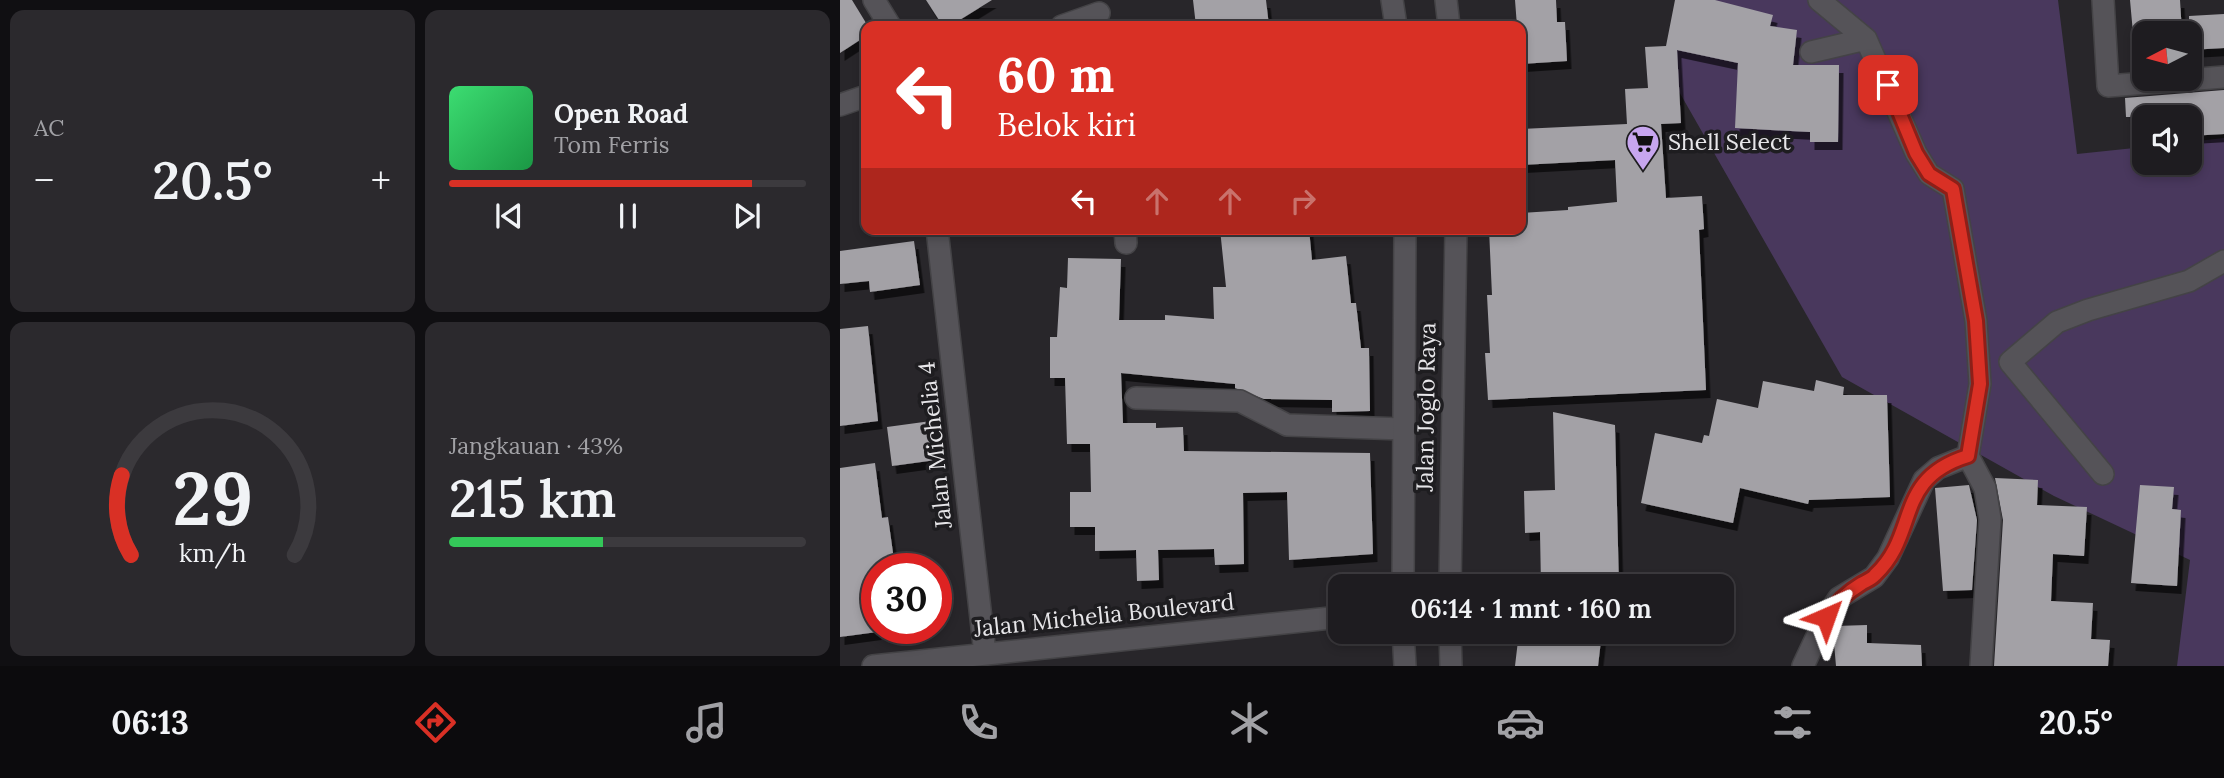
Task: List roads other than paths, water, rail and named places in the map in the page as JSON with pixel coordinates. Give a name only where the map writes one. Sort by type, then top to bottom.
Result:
[{"type":"street","points":[[874,0],[887,21]]},
{"type":"street","points":[[1392,0],[1395,21]]},
{"type":"street","points":[[1446,0],[1448,21]]},
{"type":"street","points":[[1819,0],[1866,39],[1916,153],[1929,174],[1953,189],[1976,321],[1980,384],[1968,456],[1984,488],[1990,519],[1981,666]]},
{"type":"street","points":[[2103,0],[2108,86],[2224,77]]},
{"type":"street","points":[[1075,21],[1097,13]]},
{"type":"street","points":[[1811,52],[1866,39]]},
{"type":"street","points":[[840,105],[861,98]]},
{"type":"street","name":"Jalan Michelia 4","points":[[938,235],[985,654]]},
{"type":"street","name":"Jalan Joglo Raya","points":[[1402,574],[1405,235]]},
{"type":"street","name":"Jalan Joglo Raya","points":[[1450,574],[1456,235]]},
{"type":"street","points":[[1980,384],[2057,322],[2088,310],[2189,281],[2224,261]]},
{"type":"street","points":[[2010,362],[2103,474]]},
{"type":"street","points":[[1136,398],[1238,401],[1277,422],[1292,425],[1403,429]]},
{"type":"street","points":[[1803,666],[1826,617],[1839,598],[1874,577],[1888,558],[1924,480],[1938,468],[1968,456]]},
{"type":"street","name":"Jalan Michelia Boulevard","points":[[873,666],[1328,618]]},
{"type":"street","points":[[1404,644],[1405,666]]},
{"type":"street","points":[[1450,644],[1451,666]]},
{"type":"place","name":"Shell Select","points":[[1643,172]]}]
